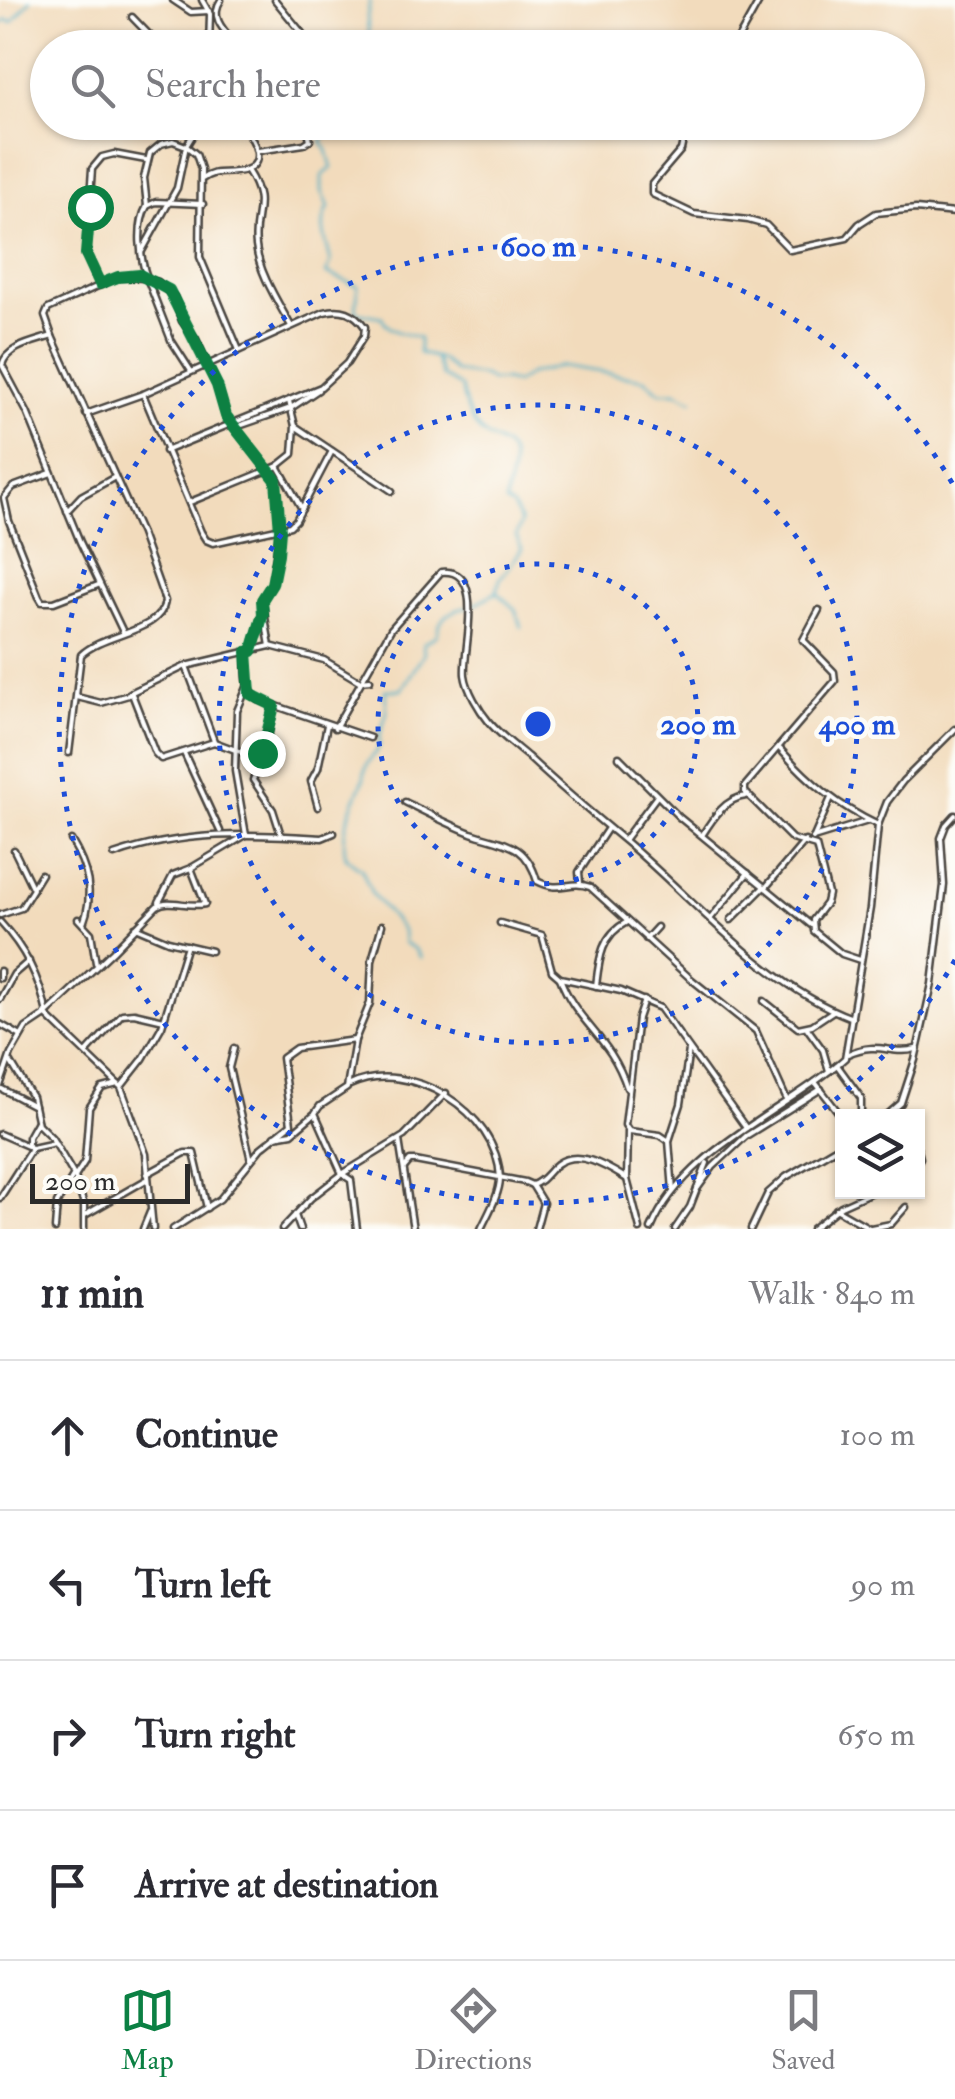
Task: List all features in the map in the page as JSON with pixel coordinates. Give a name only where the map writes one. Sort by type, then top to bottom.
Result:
[{"type":"street","points":[[172,0],[192,12],[209,11]]},
{"type":"street","points":[[202,0],[209,11],[212,30]]},
{"type":"street","points":[[221,0],[215,9],[216,16],[226,30]]},
{"type":"street","points":[[275,0],[300,30]]},
{"type":"street","points":[[743,30],[760,0]]},
{"type":"street","points":[[132,17],[145,30]]},
{"type":"street","points":[[142,251],[182,177],[190,140]]},
{"type":"street","points":[[202,178],[211,173],[247,170],[256,162],[256,140]]},
{"type":"street","points":[[258,151],[310,140]]},
{"type":"street","points":[[683,140],[681,150],[652,184],[652,194],[694,214],[766,226],[790,250],[846,238],[876,213],[916,209],[955,213]]},
{"type":"street","points":[[190,372],[171,340],[147,279],[142,251],[142,218],[147,206],[146,160],[161,144],[174,141],[196,154],[202,178],[200,256],[238,350]]},
{"type":"street","points":[[100,284],[86,254],[92,169],[102,157],[114,154],[146,160]]},
{"type":"street","points":[[247,170],[261,207],[256,248],[291,326]]},
{"type":"street","points":[[147,206],[167,202],[202,204]]},
{"type":"street","points":[[68,754],[81,655],[88,648],[157,620],[164,612],[166,600],[142,534],[52,336],[45,316],[48,309],[100,284],[132,275],[169,290],[217,385],[226,416],[270,469],[278,492],[280,530],[272,584],[262,600],[270,646]]},
{"type":"street","points":[[86,414],[142,394],[324,312],[350,312],[365,328],[353,354],[321,387],[291,408],[165,451]]},
{"type":"street","points":[[52,336],[10,352],[2,365],[27,412],[99,584],[124,633]]},
{"type":"street","points":[[234,426],[321,387]]},
{"type":"street","points":[[142,394],[200,532],[213,543],[280,530],[296,520],[332,452]]},
{"type":"street","points":[[190,502],[278,466],[293,454],[295,426],[289,401]]},
{"type":"street","points":[[295,426],[392,491]]},
{"type":"street","points":[[278,466],[302,509]]},
{"type":"street","points":[[51,473],[13,487],[4,498],[38,597],[42,602],[54,602],[99,584]]},
{"type":"street","points":[[67,511],[80,496],[115,477]]},
{"type":"street","points":[[335,728],[359,681],[405,612],[441,572],[452,573],[470,596],[465,676],[489,722],[755,958],[814,1002],[852,1018]]},
{"type":"street","points":[[820,610],[804,640],[836,678],[745,786],[746,796],[792,839],[814,840],[868,820]]},
{"type":"street","points":[[263,614],[249,652],[250,694],[274,706],[370,738]]},
{"type":"street","points":[[76,697],[101,702],[130,693],[186,666],[270,646],[324,660],[359,681],[370,680]]},
{"type":"street","points":[[186,666],[214,742]]},
{"type":"street","points":[[246,835],[236,789],[235,750],[237,711],[248,685]]},
{"type":"street","points":[[130,693],[161,759],[214,742],[260,758]]},
{"type":"street","points":[[274,706],[267,743],[253,780],[274,810],[282,836]]},
{"type":"street","points":[[318,808],[312,781],[327,725]]},
{"type":"street","points":[[848,1054],[878,825],[887,802],[952,736],[955,728]]},
{"type":"street","points":[[779,748],[811,784],[878,825]]},
{"type":"street","points":[[184,754],[221,833]]},
{"type":"street","points":[[619,757],[657,796],[813,926],[836,950],[860,960]]},
{"type":"street","points":[[624,840],[657,796]]},
{"type":"street","points":[[702,835],[734,798],[746,796]]},
{"type":"street","points":[[813,926],[828,894],[814,840],[831,798]]},
{"type":"street","points":[[405,802],[475,834],[512,845],[532,862],[537,880],[544,884],[562,889],[580,884],[590,887],[756,1031],[786,1100]]},
{"type":"street","points":[[896,1109],[906,1094],[932,984],[944,886],[941,838],[955,815]]},
{"type":"street","points":[[580,884],[580,872],[608,828]]},
{"type":"street","points":[[114,855],[147,844],[221,833],[322,838],[334,834]]},
{"type":"street","points":[[34,1106],[0,1087],[21,1036],[159,904],[173,876],[246,835]]},
{"type":"street","points":[[71,840],[88,879],[89,904],[84,924]]},
{"type":"street","points":[[731,920],[805,841]]},
{"type":"street","points":[[14,850],[33,887]]},
{"type":"street","points":[[159,904],[205,904],[191,868]]},
{"type":"street","points":[[42,874],[22,908],[0,919],[29,961],[44,992],[46,1013],[120,1086],[137,1123],[153,1229]]},
{"type":"street","points":[[711,918],[748,874]]},
{"type":"street","points":[[0,906],[8,912]]},
{"type":"street","points":[[78,919],[91,933],[96,966]]},
{"type":"street","points":[[500,922],[542,935],[552,971],[560,978],[644,1000],[660,1008],[746,1128]]},
{"type":"street","points":[[596,987],[604,944],[627,922]]},
{"type":"street","points":[[347,1088],[356,1040],[370,1003],[372,960],[382,925]]},
{"type":"street","points":[[134,927],[168,941],[212,951]]},
{"type":"street","points":[[646,939],[657,927]]},
{"type":"street","points":[[55,1229],[57,1203],[85,1161],[89,1108],[102,1088],[120,1086],[143,1059],[164,1020],[187,944]]},
{"type":"street","points":[[0,1000],[14,974],[29,961]]},
{"type":"street","points":[[560,978],[569,1001],[618,1061],[628,1090]]},
{"type":"street","points":[[640,1229],[627,1179],[628,1130],[624,1121],[644,1000]]},
{"type":"street","points":[[764,1001],[791,1025],[807,1028],[823,1050],[829,1070]]},
{"type":"street","points":[[807,1028],[833,1011]]},
{"type":"street","points":[[86,1054],[122,1014],[134,1012],[164,1020]]},
{"type":"street","points":[[0,1024],[21,1036]]},
{"type":"street","points":[[173,1229],[220,1198],[251,1160],[292,1121],[282,1058],[296,1048],[356,1040]]},
{"type":"street","points":[[651,1229],[673,1192],[709,1159],[848,1054],[870,1046],[904,1052],[917,1048]]},
{"type":"street","points":[[234,1048],[230,1068],[251,1160]]},
{"type":"street","points":[[673,1192],[669,1142],[681,1104],[689,1050]]},
{"type":"street","points":[[9,1059],[34,1106],[37,1121],[75,1176],[85,1215],[84,1229]]},
{"type":"street","points":[[837,1066],[861,1098],[860,1109]]},
{"type":"street","points":[[275,1136],[292,1132],[361,1080],[393,1078],[446,1093],[482,1128],[496,1156],[500,1179],[481,1229]]},
{"type":"street","points":[[814,1081],[835,1109]]},
{"type":"street","points":[[697,1189],[713,1167],[746,1136],[821,1089]]},
{"type":"street","points":[[282,1229],[342,1174],[400,1140],[446,1093]]},
{"type":"street","points":[[315,1113],[342,1174],[351,1180],[357,1229]]},
{"type":"street","points":[[0,1198],[30,1147],[28,1136],[37,1121]]},
{"type":"street","points":[[628,1130],[664,1136],[669,1142]]},
{"type":"street","points":[[0,1134],[30,1147],[55,1143]]},
{"type":"street","points":[[400,1140],[412,1228]]},
{"type":"street","points":[[751,1229],[768,1193],[786,1177],[835,1148]]},
{"type":"street","points":[[85,1215],[185,1153],[194,1153],[207,1208]]},
{"type":"street","points":[[532,1186],[559,1162],[572,1158],[611,1167],[627,1179]]},
{"type":"street","points":[[675,1229],[709,1159]]},
{"type":"street","points":[[404,1168],[415,1161],[520,1180],[532,1186],[544,1207],[536,1229]]},
{"type":"street","points":[[812,1229],[858,1199]]},
{"type":"street","points":[[836,1210],[871,1228],[891,1224],[906,1206]]},
{"type":"street","points":[[143,1229],[150,1212]]},
{"type":"street","points":[[295,1215],[300,1229]]},
{"type":"waterway","points":[[0,24],[12,22],[31,0]]},
{"type":"waterway","points":[[368,30],[370,0]]},
{"type":"waterway","points":[[322,140],[332,168],[322,176],[322,191],[329,207],[324,228],[331,263],[326,273],[358,286],[356,312],[382,317],[393,330],[419,338],[419,353],[441,359],[456,372],[516,383],[530,374],[562,366],[645,379],[660,392],[677,392],[693,400]]},
{"type":"waterway","points":[[421,958],[404,943],[403,931],[372,894],[362,870],[346,858],[346,827],[366,767],[380,745],[387,712],[385,690],[401,690],[424,654],[423,644],[437,635],[445,617],[496,593],[500,579],[522,549],[516,536],[521,522],[513,507],[506,503],[511,455],[476,426],[461,387],[442,376],[435,357]]},
{"type":"waterway","points":[[497,593],[515,609],[521,627]]},
{"type":"route","points":[[90,207],[86,254],[100,284],[140,275],[169,290],[217,385],[226,416],[276,480],[278,554],[272,584],[262,600],[263,614],[252,651],[247,652],[250,694],[274,706],[262,753]]}]
